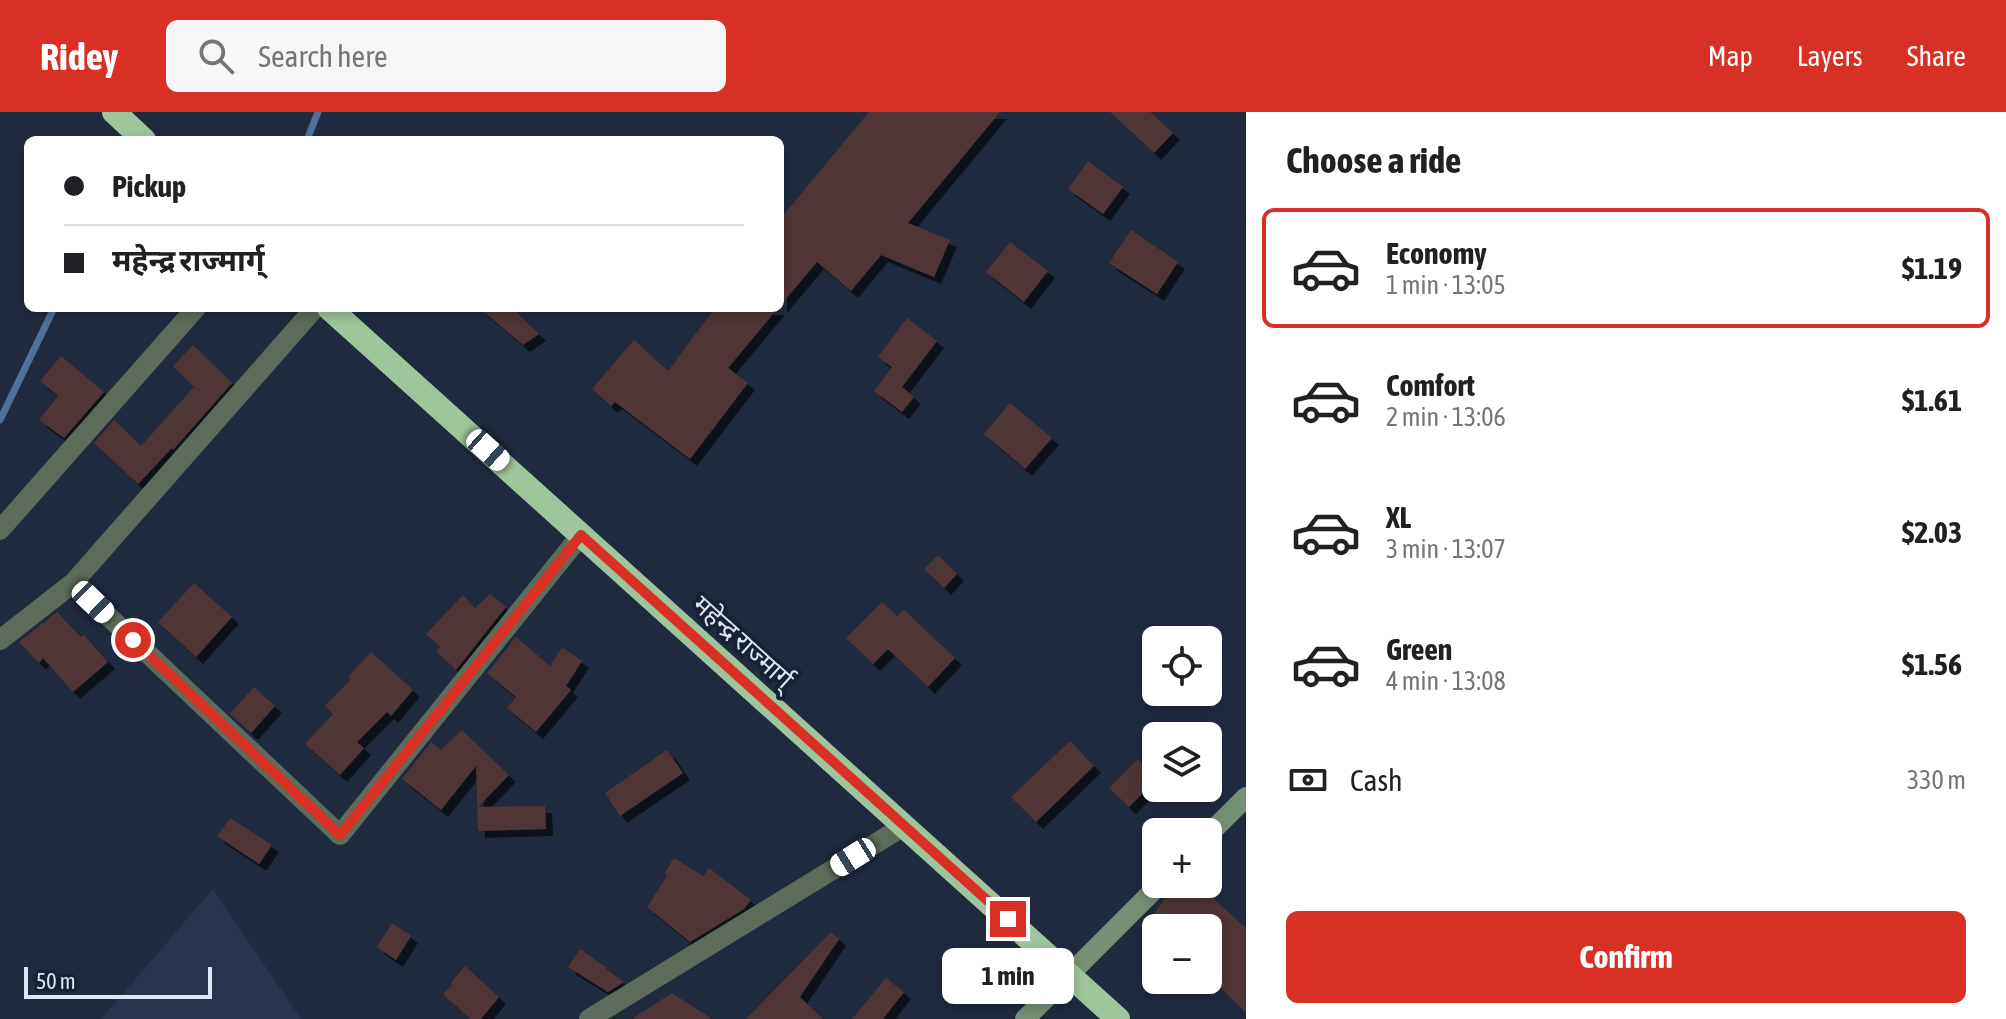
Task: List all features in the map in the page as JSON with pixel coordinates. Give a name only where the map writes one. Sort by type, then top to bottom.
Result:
[{"type":"highway","points":[[114,112],[140,136]]},
{"type":"highway","name":"महेन्द्र राज्मार्ग्","points":[[333,312],[1118,1019]]},
{"type":"street","points":[[0,530],[192,312]]},
{"type":"street","points":[[0,640],[73,583],[311,312]]},
{"type":"street","points":[[73,583],[340,835],[581,535]]},
{"type":"street","points":[[1222,821],[1246,797]]},
{"type":"street","points":[[589,1019],[904,826]]},
{"type":"street","points":[[1025,1019],[1146,898]]},
{"type":"shaded area","points":[[213,889],[301,1019],[101,1019]]},
{"type":"building","points":[[869,112],[1000,112],[908,223],[950,240],[934,277],[881,255],[851,291],[817,262],[784,301],[784,214]]},
{"type":"building","points":[[1110,112],[1150,112],[1173,133],[1154,153]]},
{"type":"building","points":[[1088,161],[1123,187],[1103,214],[1068,189]]},
{"type":"building","points":[[1131,230],[1178,262],[1157,294],[1109,263]]},
{"type":"building","points":[[1010,242],[1048,271],[1024,302],[986,272]]},
{"type":"building","points":[[484,312],[516,312],[539,334],[523,345]]},
{"type":"building","points":[[712,312],[775,312],[728,368],[748,383],[690,459],[615,402],[611,406],[592,389],[634,340],[668,371]]},
{"type":"building","points":[[907,318],[937,341],[902,387],[914,397],[902,412],[874,391],[892,367],[878,357]]},
{"type":"building","points":[[193,345],[232,383],[173,450],[138,484],[94,443],[114,420],[141,446],[194,387],[173,366]]},
{"type":"building","points":[[61,356],[104,392],[64,438],[39,420],[58,396],[40,381]]},
{"type":"building","points":[[1010,403],[1052,438],[1025,469],[984,434]]},
{"type":"building","points":[[938,555],[957,574],[944,588],[924,569]]},
{"type":"building","points":[[194,583],[232,617],[196,657],[158,622]]},
{"type":"building","points":[[490,594],[506,607],[456,670],[436,651],[440,647],[426,634],[463,595],[475,608]]},
{"type":"building","points":[[882,602],[897,616],[904,610],[955,658],[928,687],[888,649],[873,664],[846,638]]},
{"type":"building","points":[[57,612],[81,637],[84,635],[108,662],[73,692],[43,658],[39,663],[19,642]]},
{"type":"building","points":[[516,637],[550,666],[562,647],[582,661],[566,686],[571,690],[536,732],[507,708],[516,697],[487,673]]},
{"type":"building","points":[[371,652],[413,690],[391,716],[387,712],[357,742],[364,748],[340,775],[305,744],[333,714],[325,706]]},
{"type":"building","points":[[254,687],[275,706],[251,733],[230,714]]},
{"type":"building","points":[[462,730],[509,775],[478,807],[545,806],[546,829],[478,831],[476,766],[441,810],[402,779],[431,742],[441,750]]},
{"type":"building","points":[[1070,741],[1094,766],[1036,822],[1011,797]]},
{"type":"building","points":[[667,750],[683,773],[620,816],[605,793]]},
{"type":"building","points":[[1138,759],[1142,763],[1142,794],[1129,807],[1109,788]]},
{"type":"building","points":[[230,818],[272,845],[259,864],[217,836]]},
{"type":"building","points":[[674,858],[703,876],[709,868],[751,900],[744,909],[690,942],[647,907],[667,876],[664,874]]},
{"type":"building","points":[[1165,898],[1213,898],[1246,928],[1246,1013],[1222,989],[1222,914],[1154,914]]},
{"type":"building","points":[[392,923],[411,936],[396,960],[377,947]]},
{"type":"building","points":[[831,932],[839,939],[800,997],[823,1019],[746,1019]]},
{"type":"building","points":[[580,949],[624,982],[608,992],[568,967]]},
{"type":"building","points":[[465,966],[499,997],[481,1019],[470,1019],[443,994]]},
{"type":"building","points":[[886,978],[904,992],[883,1019],[852,1019]]},
{"type":"building","points":[[672,993],[712,1019],[632,1019]]},
{"type":"waterway","points":[[309,136],[318,112]]},
{"type":"waterway","points":[[0,420],[52,312]]},
{"type":"route","points":[[133,640],[340,835],[581,535],[1008,919]]}]
